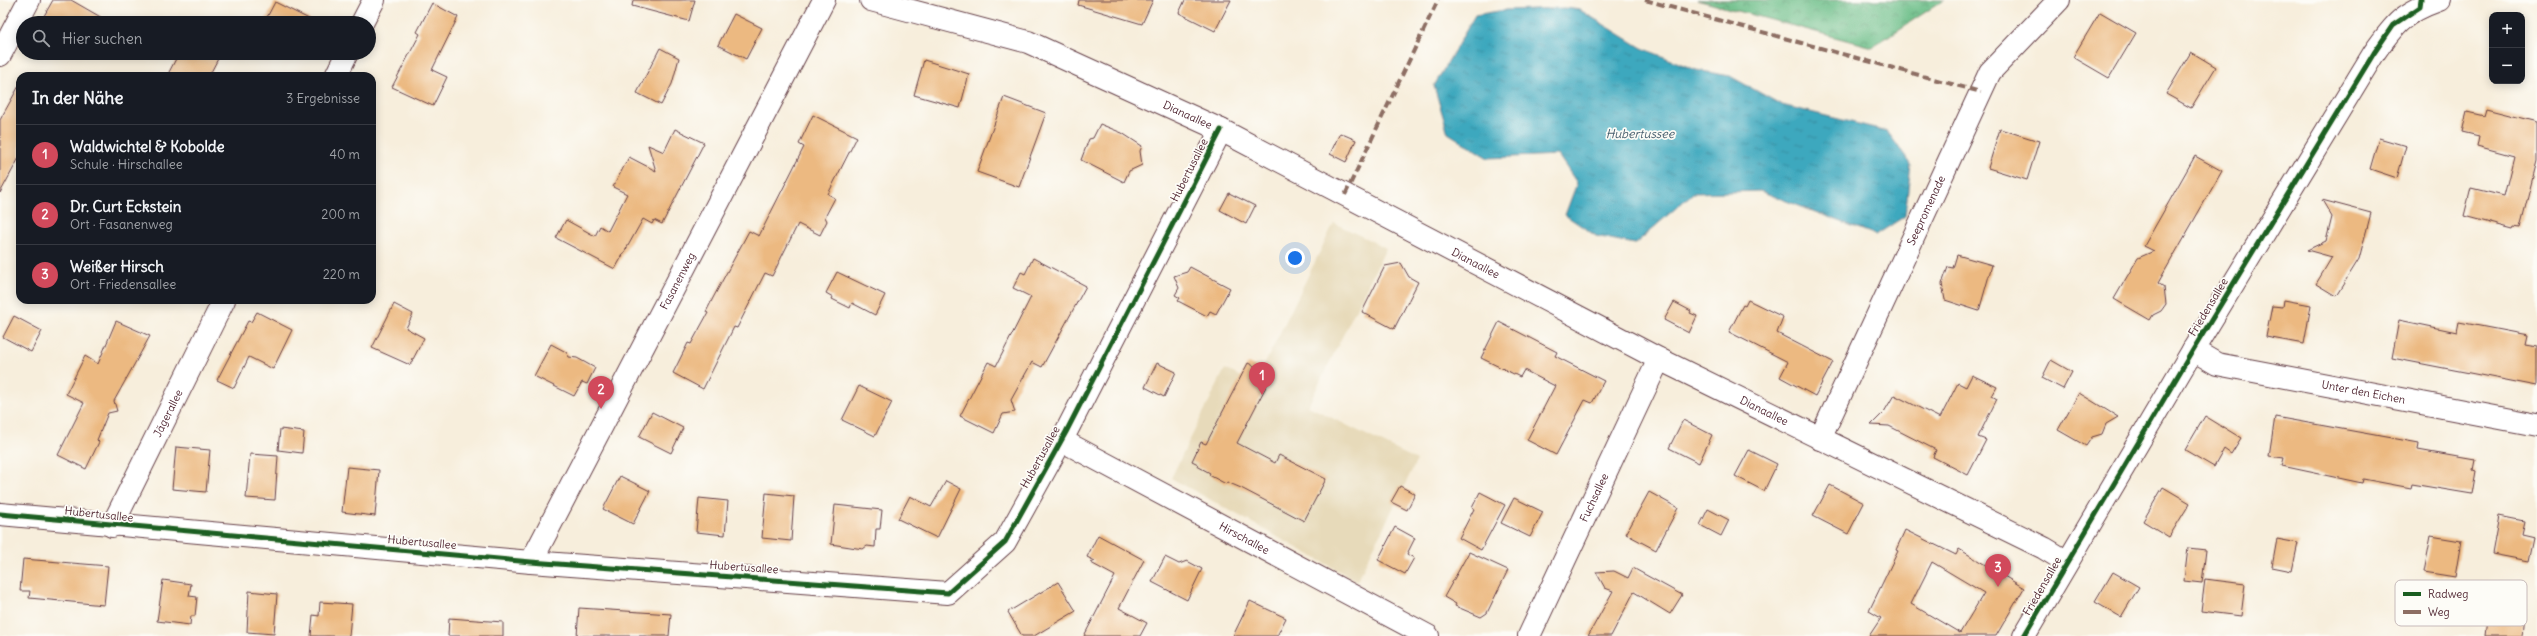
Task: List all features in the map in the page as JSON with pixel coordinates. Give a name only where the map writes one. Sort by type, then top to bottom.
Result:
[{"type":"street","points":[[21,16],[29,0]]},
{"type":"street","points":[[366,16],[374,0]]},
{"type":"street","name":"Fasanenweg","points":[[531,562],[824,0]]},
{"type":"street","name":"Dianaallee","points":[[871,0],[1028,42],[1222,130],[1659,358],[1820,439],[2044,548],[2067,562]]},
{"type":"street","name":"Seepromenade","points":[[1820,439],[1990,72],[2059,0]]},
{"type":"street","name":"Friedensallee","points":[[2024,636],[2193,350],[2374,54],[2393,25],[2426,2]]},
{"type":"street","points":[[0,55],[16,25]]},
{"type":"street","points":[[338,72],[344,60]]},
{"type":"street","name":"Hubertusallee","points":[[0,514],[112,526],[531,562],[948,592],[1005,542],[1061,440],[1222,130]]},
{"type":"street","name":"Jägerallee","points":[[112,526],[222,304]]},
{"type":"street","name":"Unter den Eichen","points":[[2193,350],[2217,364],[2537,425]]},
{"type":"street","name":"Fuchsallee","points":[[1530,636],[1659,358]]},
{"type":"street","name":"Hirschallee","points":[[1061,440],[1428,636]]},
{"type":"shaded area","points":[[1334,223],[1386,248],[1308,406],[1417,460],[1357,581],[1171,478],[1225,369],[1255,384]]},
{"type":"green space","points":[[1697,0],[1944,0],[1872,47]]},
{"type":"water","name":"Hubertussee","points":[[1565,8],[1580,10],[1642,48],[1696,70],[1730,76],[1782,105],[1887,131],[1911,164],[1905,216],[1876,235],[1760,191],[1693,193],[1635,244],[1596,236],[1565,215],[1577,183],[1558,155],[1488,158],[1448,133],[1434,86],[1475,15],[1504,10]]},
{"type":"building","points":[[53,0],[71,0],[99,16],[44,16]]},
{"type":"building","points":[[633,0],[695,0],[689,21],[632,6]]},
{"type":"building","points":[[1079,0],[1153,0],[1142,24],[1078,5]]},
{"type":"building","points":[[1185,0],[1231,0],[1215,31],[1179,13]]},
{"type":"building","points":[[275,2],[303,16],[268,16]]},
{"type":"building","points":[[432,3],[458,17],[432,70],[447,77],[433,106],[392,87],[420,34],[417,32]]},
{"type":"building","points":[[2100,12],[2136,33],[2109,78],[2073,57]]},
{"type":"building","points":[[734,14],[762,28],[746,59],[718,45]]},
{"type":"building","points":[[660,48],[679,58],[672,84],[661,105],[637,93]]},
{"type":"building","points":[[2191,52],[2216,67],[2191,108],[2166,94]]},
{"type":"building","points":[[175,60],[217,60],[211,72],[169,72]]},
{"type":"building","points":[[924,60],[969,74],[960,108],[914,95]]},
{"type":"building","points":[[16,91],[16,163],[0,193],[0,120]]},
{"type":"building","points":[[1004,97],[1046,113],[1019,187],[977,172]]},
{"type":"building","points":[[2486,109],[2537,122],[2537,161],[2520,228],[2514,227],[2513,229],[2464,216],[2471,188],[2504,196],[2514,156],[2477,146],[2479,136],[2462,132],[2467,112],[2484,116]]},
{"type":"building","points":[[813,115],[857,137],[828,194],[835,198],[825,217],[827,221],[820,235],[798,224],[772,276],[765,273],[737,328],[734,327],[703,389],[673,373],[688,343],[691,344],[708,313],[706,312],[713,298],[749,231],[759,236],[804,147],[799,144]]},
{"type":"building","points":[[1100,124],[1122,133],[1142,146],[1140,151],[1142,165],[1129,171],[1124,182],[1081,160],[1089,139],[1093,138]]},
{"type":"building","points":[[675,129],[704,143],[662,224],[654,220],[652,224],[643,219],[615,269],[556,238],[566,220],[595,236],[600,226],[608,231],[627,194],[613,187],[629,157],[656,171],[648,145],[664,152]]},
{"type":"building","points":[[2000,129],[2039,141],[2027,180],[1988,168]]},
{"type":"building","points":[[1340,133],[1356,140],[1346,162],[1330,154]]},
{"type":"building","points":[[2379,138],[2406,146],[2397,178],[2370,169]]},
{"type":"building","points":[[2195,156],[2222,171],[2158,283],[2164,287],[2166,304],[2161,311],[2153,315],[2150,320],[2114,299],[2138,258],[2154,251],[2144,246]]},
{"type":"building","points":[[1229,193],[1255,206],[1246,224],[1220,210]]},
{"type":"building","points":[[2322,200],[2371,213],[2359,259],[2336,296],[2316,284],[2332,257],[2307,250],[2326,241],[2332,217]]},
{"type":"building","points":[[1957,255],[1992,265],[1979,311],[1945,300],[1942,284],[1948,267],[1953,268]]},
{"type":"building","points":[[1033,258],[1086,286],[1042,367],[1032,362],[1011,400],[1015,412],[1003,414],[994,433],[960,416],[988,362],[996,366],[1031,297],[1013,288],[1021,272],[1025,274]]},
{"type":"building","points":[[1401,263],[1409,277],[1418,282],[1394,329],[1362,312],[1385,266]]},
{"type":"building","points":[[1190,267],[1230,288],[1216,314],[1210,311],[1207,316],[1178,301],[1180,298],[1175,295],[1179,288],[1174,276],[1187,272]]},
{"type":"building","points":[[837,272],[885,295],[875,315],[852,303],[850,308],[832,299],[833,297],[826,293]]},
{"type":"building","points":[[1748,300],[1783,317],[1777,333],[1833,362],[1815,396],[1780,377],[1788,362],[1729,332],[1743,305],[1745,306]]},
{"type":"building","points":[[2284,300],[2311,305],[2304,344],[2266,337],[2272,306],[2283,307]]},
{"type":"building","points":[[1674,302],[1697,316],[1689,333],[1664,320]]},
{"type":"building","points":[[394,304],[413,314],[406,328],[424,338],[410,365],[372,348]]},
{"type":"building","points":[[257,312],[292,330],[273,369],[249,357],[234,388],[217,380],[248,321],[251,322]]},
{"type":"building","points":[[14,316],[42,331],[31,352],[3,337]]},
{"type":"building","points":[[2399,320],[2457,332],[2459,322],[2527,335],[2525,344],[2537,346],[2537,386],[2392,358]]},
{"type":"building","points":[[116,321],[150,336],[114,401],[117,411],[108,413],[97,440],[99,442],[86,469],[58,455],[84,403],[66,394],[85,356],[98,364]]},
{"type":"building","points":[[1499,322],[1557,352],[1555,356],[1604,381],[1592,403],[1585,400],[1556,455],[1527,440],[1555,386],[1524,370],[1520,377],[1481,358]]},
{"type":"building","points":[[551,344],[566,352],[569,357],[577,358],[595,368],[587,384],[582,382],[574,396],[534,376]]},
{"type":"building","points":[[2051,360],[2072,372],[2063,389],[2042,378]]},
{"type":"building","points":[[1157,363],[1176,372],[1164,397],[1145,387]]},
{"type":"building","points":[[1248,363],[1272,375],[1237,443],[1275,463],[1279,455],[1326,479],[1304,521],[1241,488],[1227,482],[1226,484],[1209,475],[1210,473],[1197,466],[1198,464],[1192,461],[1201,442],[1206,444]]},
{"type":"building","points":[[1972,375],[1997,387],[1992,396],[1997,399],[1978,437],[1986,440],[1968,475],[1933,457],[1936,450],[1889,426],[1871,425],[1884,412],[1894,395],[1940,418],[1958,383],[1966,387]]},
{"type":"building","points":[[859,386],[892,402],[875,436],[842,420]]},
{"type":"building","points":[[2079,393],[2118,417],[2106,424],[2102,434],[2092,437],[2086,446],[2058,430]]},
{"type":"building","points":[[652,412],[683,428],[671,453],[639,437]]},
{"type":"building","points":[[2205,416],[2241,438],[2231,454],[2224,449],[2214,467],[2185,450]]},
{"type":"building","points":[[2275,417],[2419,443],[2418,450],[2475,460],[2473,470],[2476,471],[2472,494],[2412,484],[2411,488],[2363,479],[2362,483],[2282,466],[2284,458],[2269,456]]},
{"type":"building","points":[[1683,420],[1712,435],[1699,463],[1669,448]]},
{"type":"building","points":[[280,429],[304,432],[302,453],[278,450]]},
{"type":"building","points":[[176,447],[210,450],[206,492],[172,489]]},
{"type":"building","points":[[1749,450],[1777,464],[1764,491],[1735,476]]},
{"type":"building","points":[[250,454],[278,456],[275,500],[246,498]]},
{"type":"building","points":[[347,467],[379,470],[375,516],[342,512]]},
{"type":"building","points":[[620,476],[650,491],[633,524],[603,509]]},
{"type":"building","points":[[946,481],[961,489],[937,538],[898,519],[910,496],[931,507]]},
{"type":"building","points":[[1830,485],[1864,503],[1848,534],[1813,516]]},
{"type":"building","points":[[1400,486],[1415,494],[1407,510],[1391,502]]},
{"type":"building","points":[[2163,487],[2190,503],[2169,537],[2143,521]]},
{"type":"building","points":[[1480,492],[1505,505],[1481,550],[1459,538],[1474,509],[1472,508]]},
{"type":"building","points":[[1649,492],[1678,508],[1656,550],[1626,534]]},
{"type":"building","points":[[766,493],[794,496],[791,541],[762,538]]},
{"type":"building","points":[[699,498],[728,501],[725,535],[696,532]]},
{"type":"building","points":[[1514,498],[1543,512],[1530,537],[1501,523]]},
{"type":"building","points":[[835,505],[882,510],[880,529],[876,529],[875,547],[867,546],[863,549],[831,544]]},
{"type":"building","points":[[1708,509],[1729,520],[1721,536],[1700,525]]},
{"type":"building","points":[[2499,516],[2524,521],[2521,534],[2534,537],[2529,561],[2492,554]]},
{"type":"building","points":[[1395,527],[1415,538],[1407,554],[1414,558],[1405,574],[1378,560]]},
{"type":"building","points":[[1905,530],[1956,555],[1959,549],[2024,588],[1996,636],[1869,636],[1881,618],[1869,611],[1898,551],[1896,550]],"holes":[[[1932,562],[1984,593],[1960,633],[1911,604]]]},
{"type":"building","points":[[1098,535],[1144,560],[1119,608],[1147,623],[1140,636],[1084,636],[1115,576],[1091,563],[1095,561],[1087,557]]},
{"type":"building","points":[[2431,536],[2461,541],[2455,577],[2424,572]]},
{"type":"building","points":[[2277,539],[2298,543],[2292,571],[2272,567]]},
{"type":"building","points":[[2188,548],[2206,550],[2202,583],[2184,581]]},
{"type":"building","points":[[1469,552],[1508,570],[1487,613],[1481,617],[1455,606],[1456,604],[1444,597]]},
{"type":"building","points":[[1165,557],[1179,564],[1187,561],[1202,569],[1187,600],[1152,582]]},
{"type":"building","points":[[23,559],[108,566],[104,605],[29,598],[30,591],[20,591]]},
{"type":"building","points":[[1633,568],[1682,595],[1670,614],[1634,592],[1611,636],[1588,636],[1613,591],[1605,588],[1596,572],[1614,571],[1628,578]]},
{"type":"building","points":[[2113,572],[2139,587],[2121,617],[2095,602]]},
{"type":"building","points":[[2205,579],[2245,584],[2241,616],[2201,611]]},
{"type":"building","points":[[163,580],[191,584],[189,596],[197,597],[195,616],[191,616],[190,625],[157,621]]},
{"type":"building","points":[[1058,582],[1076,611],[1034,636],[1022,636],[1008,612]]},
{"type":"building","points":[[249,591],[277,594],[274,634],[247,632]]},
{"type":"building","points":[[1250,601],[1286,618],[1277,636],[1233,636]]},
{"type":"building","points":[[320,602],[352,604],[349,636],[311,636],[313,615],[319,616]]},
{"type":"building","points":[[579,608],[671,614],[669,636],[577,636]]},
{"type":"building","points":[[449,618],[503,622],[503,636],[448,636]]},
{"type":"building","points":[[2486,626],[2523,626],[2522,636],[2485,636]]},
{"type":"marked path","points":[[1345,195],[1438,0]]},
{"type":"marked path","points":[[1645,0],[1981,92]]},
{"type":"cycle path","points":[[2024,636],[2193,350],[2374,53],[2393,25],[2420,7],[2421,0]]},
{"type":"cycle path","points":[[0,514],[531,562],[948,593],[1005,542],[1066,432],[1221,130]]},
{"type":"place","name":"Waldwichtel & Kobolde","points":[[1262,395]]},
{"type":"place","name":"Dr. Curt Eckstein","points":[[601,409]]},
{"type":"place","name":"Weißer Hirsch","points":[[1998,587]]}]
